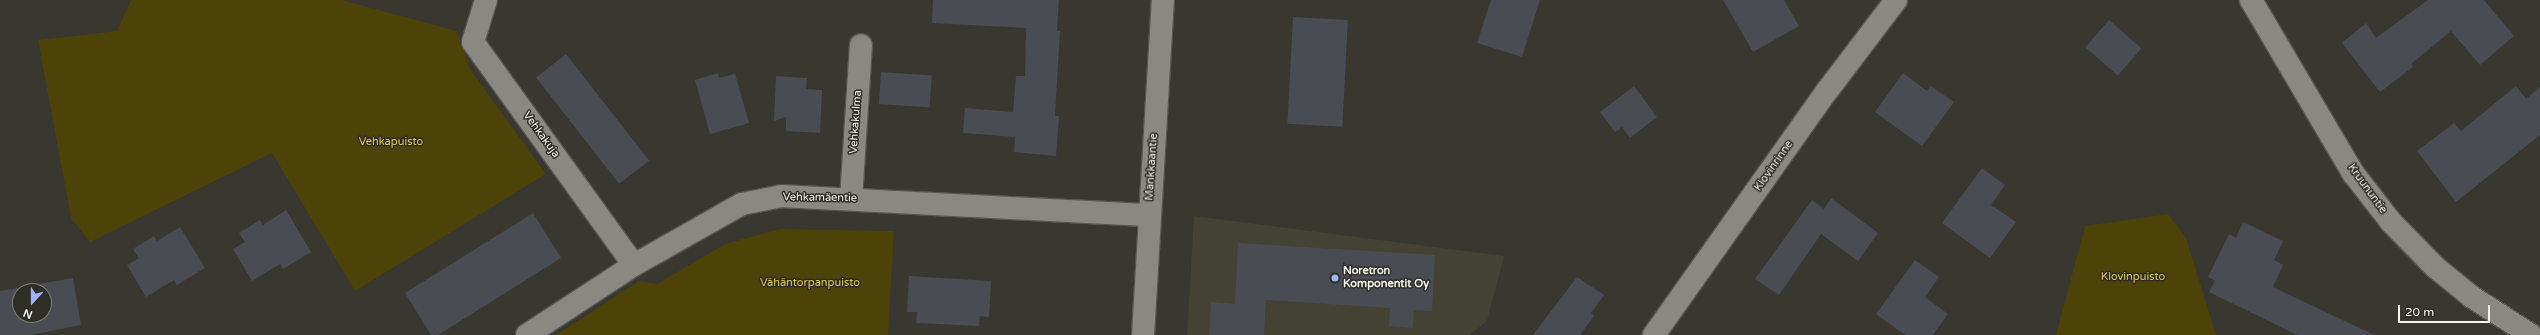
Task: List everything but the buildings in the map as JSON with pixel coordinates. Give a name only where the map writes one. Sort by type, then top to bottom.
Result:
[{"type":"street","name":"Vehkakuja","points":[[486,0],[474,42],[634,265]]},
{"type":"street","name":"Mankkaantie","points":[[1143,335],[1163,0]]},
{"type":"street","name":"Klovinrinne","points":[[1654,335],[1827,91],[1896,0]]},
{"type":"street","name":"Kruununtie","points":[[2251,0],[2353,173],[2391,222],[2435,266],[2472,297],[2531,335]]},
{"type":"street","name":"Vehkakulma","points":[[851,199],[861,45]]},
{"type":"street","name":"Vehkamäentie","points":[[527,335],[634,265],[742,204],[782,196],[1149,215]]},
{"type":"shaded area","points":[[1194,216],[1504,256],[1487,321],[1470,335],[1187,335]]},
{"type":"green space","name":"Vehkapuisto","points":[[131,0],[342,0],[457,31],[470,69],[546,174],[355,291],[272,153],[90,242],[71,218],[38,40],[117,31]]},
{"type":"green space","name":"Klovinpuisto","points":[[2168,214],[2186,238],[2216,335],[2056,335],[2085,226]]},
{"type":"green space","name":"Vähäntorpanpuisto","points":[[780,229],[894,231],[888,335],[556,335],[639,281],[657,284],[725,244]]},
{"type":"place","name":"Noretron Komponentit Oy","points":[[1335,278]]}]
